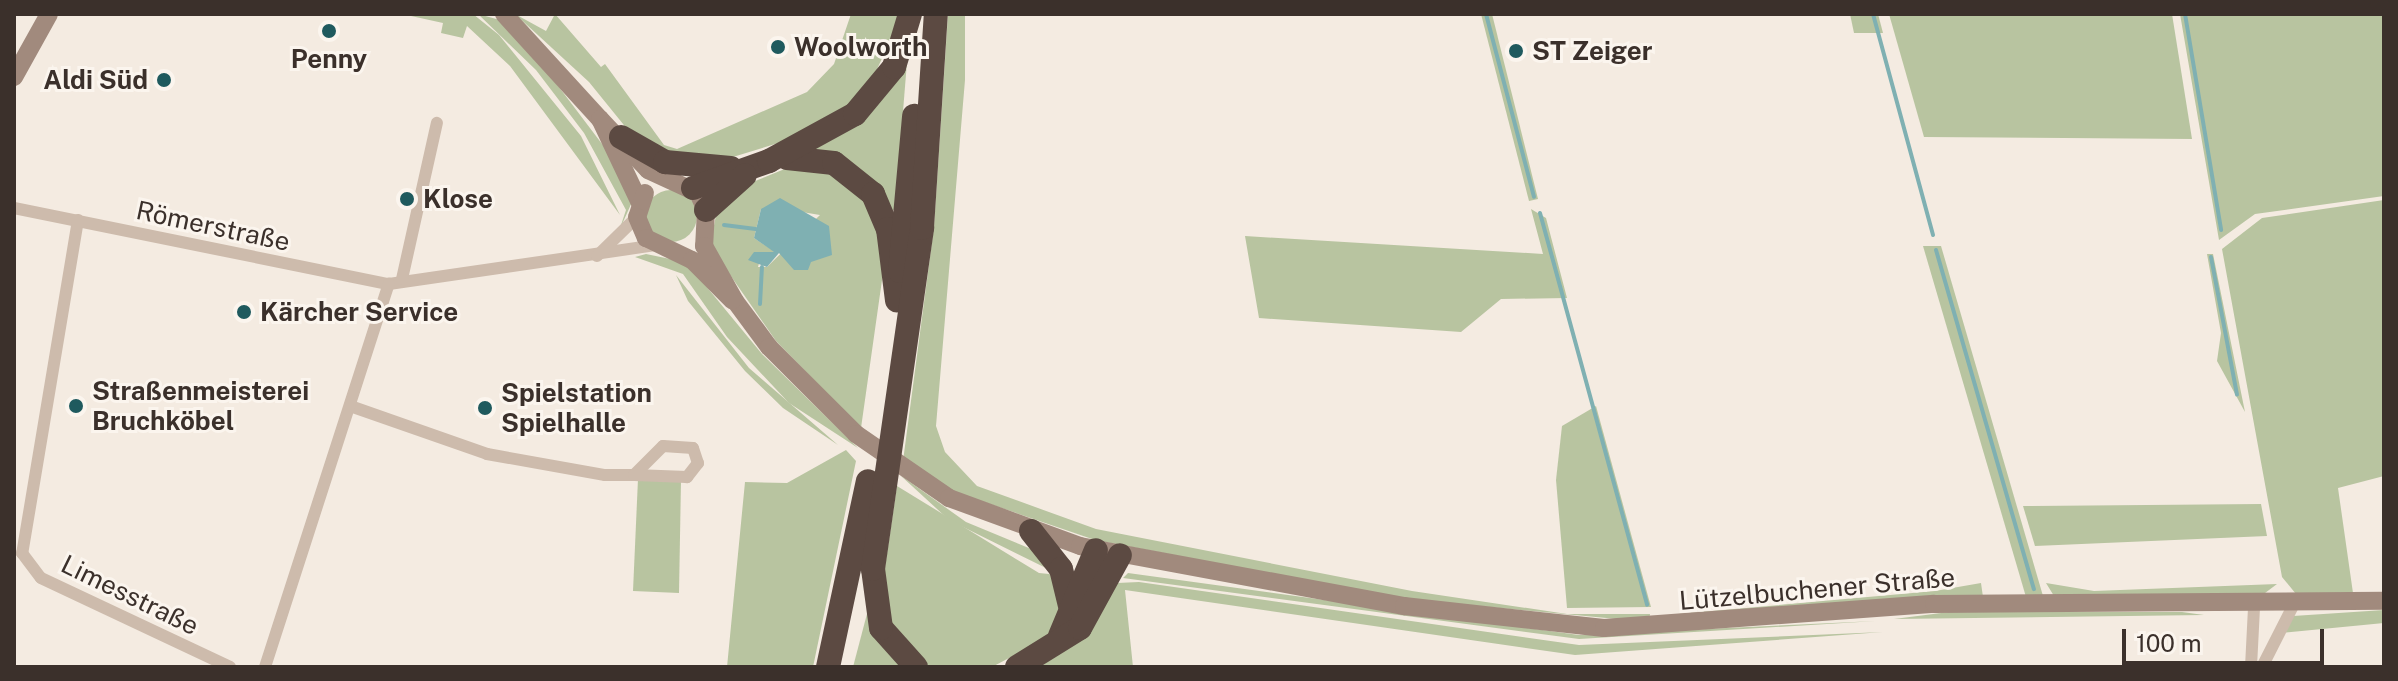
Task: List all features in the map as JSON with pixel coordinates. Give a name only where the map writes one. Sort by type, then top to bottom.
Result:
[{"type":"highway","points":[[693,188],[758,166],[824,136],[867,104],[894,67],[910,14]]},
{"type":"highway","points":[[889,410],[919,14]]},
{"type":"highway","points":[[840,667],[922,228],[936,14]]},
{"type":"highway","points":[[621,137],[676,165],[758,166],[826,160],[865,184],[885,215],[897,300]]},
{"type":"highway","points":[[704,220],[758,166]]},
{"type":"highway","points":[[828,667],[871,509]]},
{"type":"highway","points":[[871,509],[876,614],[890,643],[916,667]]},
{"type":"highway","points":[[1031,531],[1061,569],[1072,614]]},
{"type":"highway","points":[[1049,650],[1108,553]]},
{"type":"highway","points":[[1017,667],[1049,650],[1091,615],[1108,553]]},
{"type":"main road","points":[[14,77],[49,14]]},
{"type":"main road","points":[[504,14],[600,119],[621,137],[648,170],[693,188],[704,220],[704,246],[735,301]]},
{"type":"main road","points":[[600,119],[638,209],[660,247],[692,260],[735,301]]},
{"type":"main road","points":[[638,209],[667,180]]},
{"type":"main road","points":[[660,247],[687,245],[704,220]]},
{"type":"main road","name":"Lützelbuchener Straße","points":[[735,301],[769,347],[856,434],[949,498],[1031,531],[1108,553],[1258,581],[1604,628],[1934,604],[2254,607],[2384,601]]},
{"type":"street","points":[[402,279],[437,123]]},
{"type":"street","name":"Römerstraße","points":[[14,208],[389,284]]},
{"type":"street","points":[[595,258],[638,209]]},
{"type":"street","name":"Limesstraße","points":[[78,220],[22,553],[41,578],[230,667]]},
{"type":"street","points":[[265,667],[353,407],[389,284],[402,279],[595,258],[660,247]]},
{"type":"street","points":[[353,407],[487,454],[634,475],[687,477],[698,463],[693,448],[680,441],[663,446],[634,475]]},
{"type":"street","points":[[2262,667],[2293,606]]},
{"type":"street","points":[[2251,667],[2254,607]]},
{"type":"green space","points":[[402,14],[473,14],[499,35],[581,136],[620,215],[510,66],[467,26],[463,38],[441,33],[443,23]]},
{"type":"green space","points":[[478,14],[500,20],[546,70],[624,173],[632,202],[619,231],[626,210],[584,133],[536,70]]},
{"type":"green space","points":[[515,14],[546,31],[555,14],[601,67],[605,64],[664,145],[677,149],[807,92],[834,64],[851,14],[902,14],[869,87],[840,113],[798,137],[710,164],[636,140],[589,82]]},
{"type":"green space","points":[[948,14],[965,14],[965,80],[936,426],[945,452],[977,486],[1096,529],[1412,591],[1567,614],[1650,614],[1649,622],[1405,599],[1095,540],[955,492],[903,461],[934,227]]},
{"type":"green space","points":[[1481,14],[1492,14],[1538,199],[1529,201]]},
{"type":"green space","points":[[1850,14],[1878,14],[1883,33],[1854,33]]},
{"type":"green space","points":[[1889,14],[2172,14],[2192,139],[1924,137]]},
{"type":"green space","points":[[2180,14],[2384,14],[2384,196],[2255,214],[2219,240]]},
{"type":"green space","points":[[907,62],[895,210],[889,210],[811,152]]},
{"type":"green space","points":[[792,166],[823,166],[873,207],[885,259],[861,428],[776,341],[710,246],[717,210],[748,184]],"holes":[[[761,209],[820,215],[767,267],[758,267],[762,253],[775,252],[754,238]]]},
{"type":"green space","points":[[671,190],[689,198],[697,216],[689,234],[671,242],[653,234],[645,216],[653,198]]},
{"type":"green space","points":[[2384,200],[2384,476],[2338,488],[2353,593],[2296,594],[2282,577],[2222,249],[2262,218]]},
{"type":"green space","points":[[1531,209],[1546,218],[1567,298],[1501,299],[1461,332],[1259,318],[1245,236],[1543,254]]},
{"type":"green space","points":[[1923,246],[1941,246],[2043,596],[2026,597]]},
{"type":"green space","points":[[646,254],[680,261],[696,274],[762,354],[858,448],[789,403],[727,337],[683,274],[635,257]]},
{"type":"green space","points":[[2207,254],[2213,254],[2245,412],[2217,361],[2221,333]]},
{"type":"green space","points":[[676,275],[749,368],[838,445],[783,408],[745,371],[688,301]]},
{"type":"green space","points":[[1596,406],[1651,607],[1567,608],[1556,480],[1562,426]]},
{"type":"green space","points":[[846,450],[856,461],[813,667],[727,667],[745,482],[787,483]]},
{"type":"green space","points":[[900,475],[966,522],[1036,551],[1048,569],[949,520]]},
{"type":"green space","points":[[638,479],[681,480],[679,593],[633,591]]},
{"type":"green space","points":[[897,486],[1039,573],[1059,575],[1058,621],[1045,639],[992,667],[930,667],[902,648],[880,601]]},
{"type":"green space","points":[[2261,504],[2267,536],[2035,546],[2023,506]]},
{"type":"green space","points":[[1128,573],[1579,635],[1876,621],[1579,639],[1123,578]]},
{"type":"green space","points":[[1139,582],[1579,645],[1883,632],[1575,655],[1125,590],[1133,667],[1040,667],[1073,643],[1117,583]]},
{"type":"green space","points":[[1981,583],[1983,597],[1667,615],[1935,591]]},
{"type":"green space","points":[[2046,583],[2094,591],[2277,584],[2265,593],[2054,596]]},
{"type":"green space","points":[[868,610],[904,667],[853,667]]},
{"type":"green space","points":[[2384,610],[2384,623],[2281,633],[2293,616]]},
{"type":"green space","points":[[1949,612],[2182,612],[2204,615],[1894,619]]},
{"type":"water","points":[[780,198],[829,226],[832,255],[811,262],[808,270],[794,270],[779,253],[767,267],[748,260],[754,252],[774,252],[754,238],[761,209]]},
{"type":"waterway","points":[[1486,14],[1534,197]]},
{"type":"waterway","points":[[1873,14],[1933,235]]},
{"type":"waterway","points":[[2185,14],[2221,230]]},
{"type":"waterway","points":[[1540,213],[1647,605]]},
{"type":"waterway","points":[[724,225],[756,229]]},
{"type":"waterway","points":[[1936,250],[2034,589]]},
{"type":"waterway","points":[[2211,257],[2237,395]]},
{"type":"waterway","points":[[760,304],[762,267]]},
{"type":"place","name":"Penny","points":[[329,31]]},
{"type":"place","name":"Woolworth","points":[[778,47]]},
{"type":"place","name":"ST Zeiger","points":[[1516,51]]},
{"type":"place","name":"Aldi Süd","points":[[164,80]]},
{"type":"place","name":"Klose","points":[[407,199]]},
{"type":"place","name":"Kärcher Service","points":[[244,312]]},
{"type":"place","name":"Straßenmeisterei Bruchköbel","points":[[76,406]]},
{"type":"place","name":"Spielstation Spielhalle","points":[[485,408]]}]
